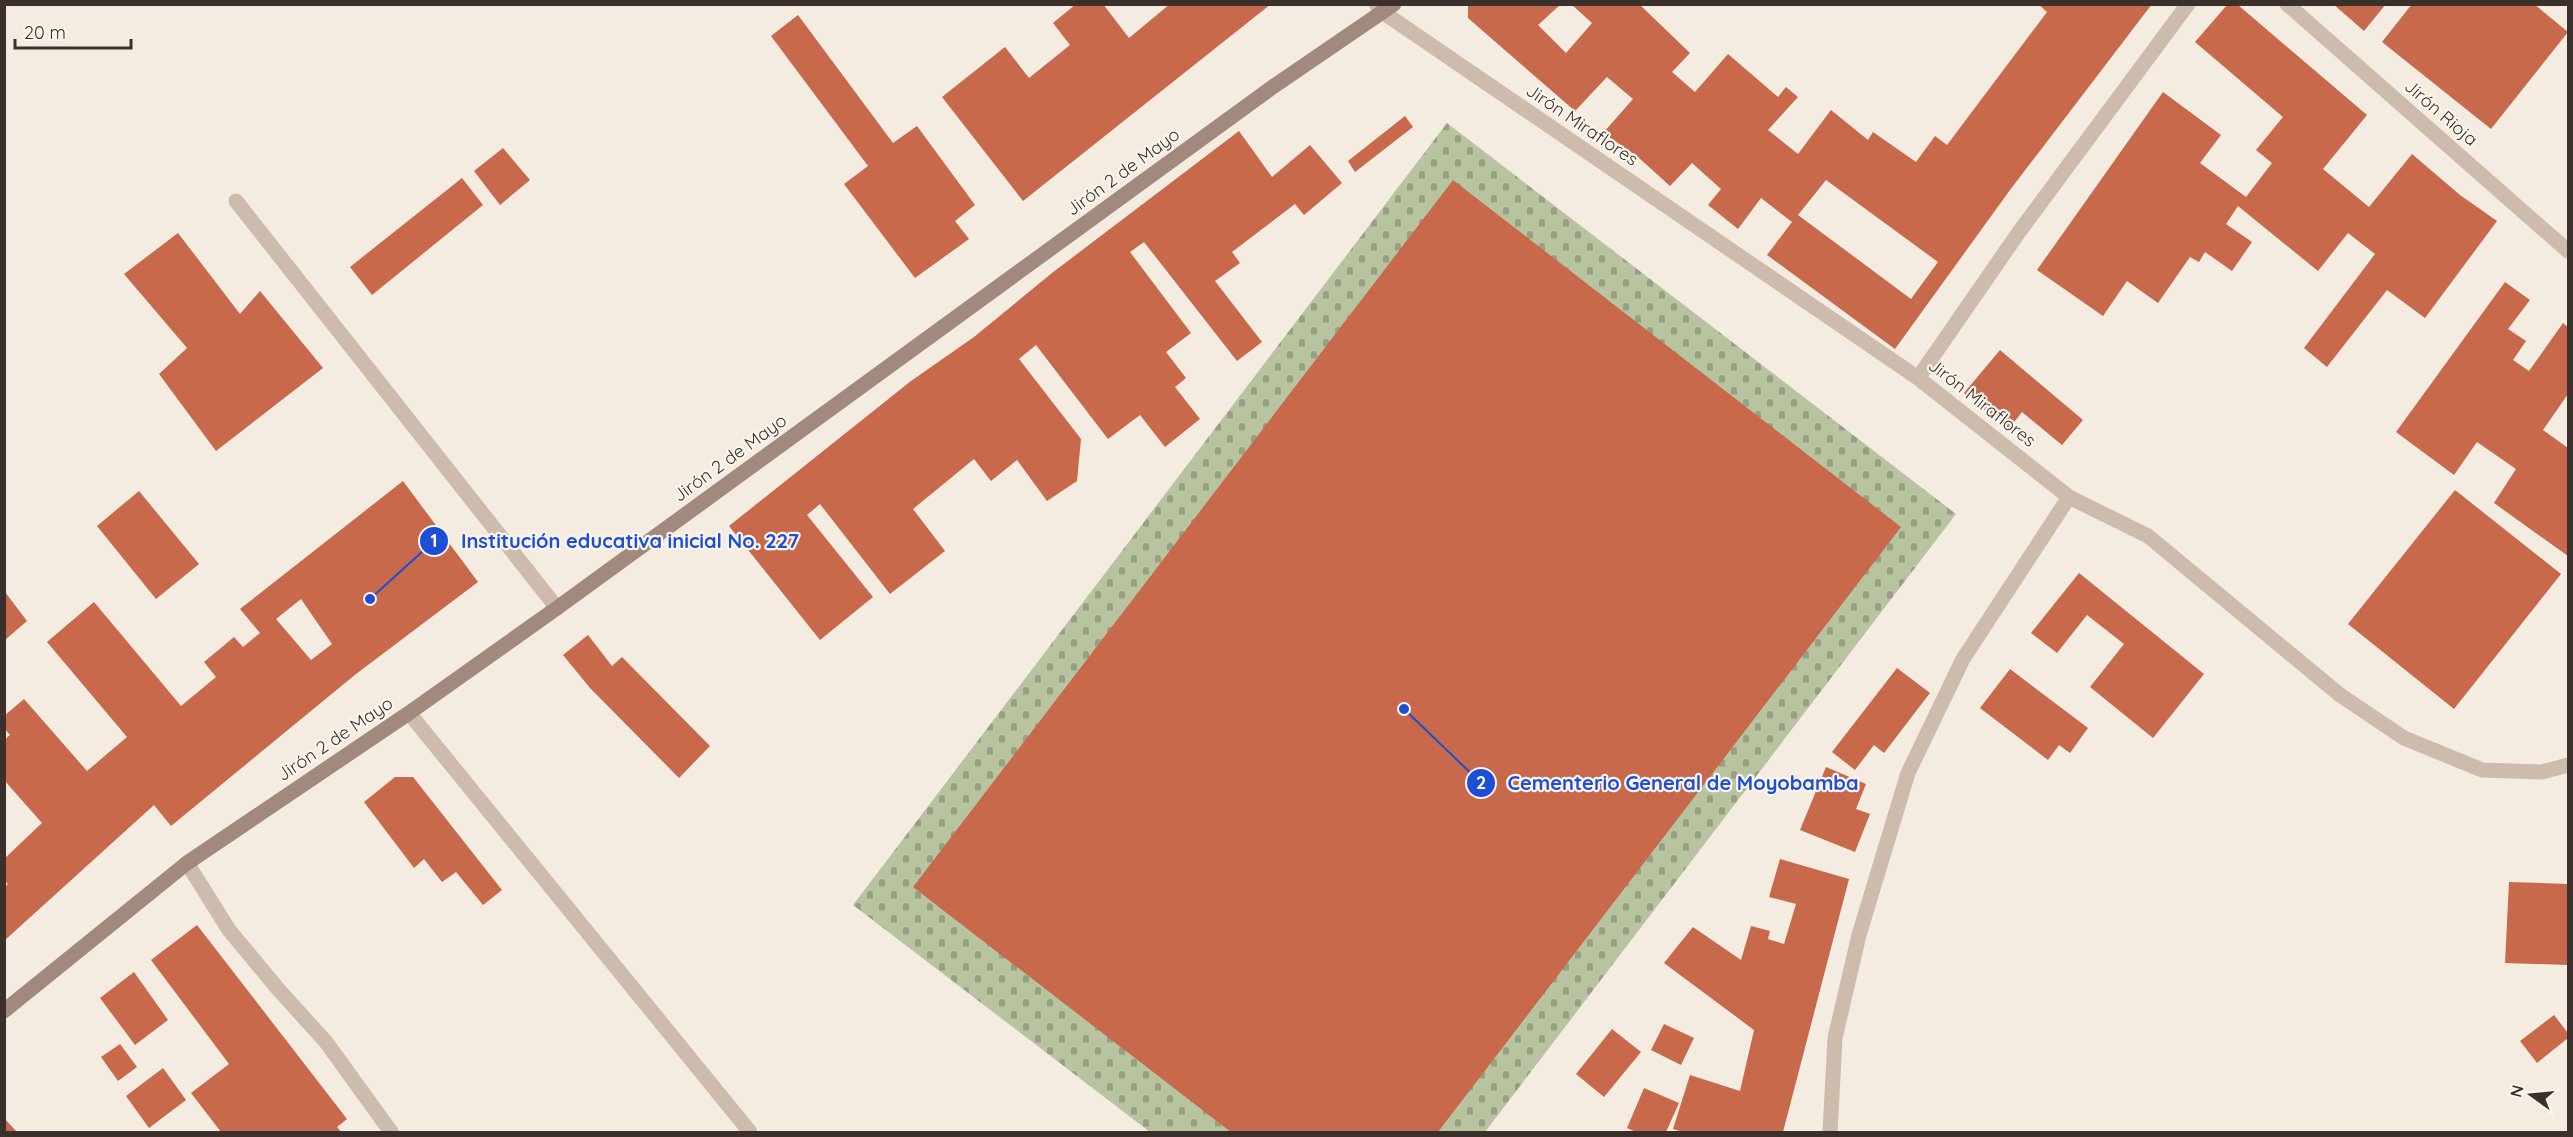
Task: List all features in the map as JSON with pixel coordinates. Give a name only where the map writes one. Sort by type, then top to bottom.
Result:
[{"type":"main road","name":"Jirón 2 de Mayo","points":[[4,1011],[187,863],[557,608],[1385,7]]},
{"type":"street","points":[[1918,378],[2019,232],[2188,4]]},
{"type":"street","name":"Jirón Rioja","points":[[2287,4],[2568,251]]},
{"type":"street","name":"Jirón Miraflores","points":[[1385,7],[1918,378],[2069,497],[2148,536],[2340,695],[2404,738],[2482,770],[2542,772],[2568,765]]},
{"type":"street","points":[[236,201],[557,608]]},
{"type":"street","points":[[1830,1132],[1835,1038],[1858,935],[1908,773],[1963,659],[2069,497]]},
{"type":"street","points":[[409,712],[750,1132]]},
{"type":"street","points":[[187,863],[229,930],[326,1042],[392,1132]]},
{"type":"green space","points":[[1447,123],[1956,514],[1485,1132],[1150,1132],[853,905]]},
{"type":"building","points":[[1076,4],[1103,4],[1129,38],[1170,4],[1271,4],[1023,201],[942,97],[1005,47],[1029,78],[1070,45],[1053,23]]},
{"type":"building","points":[[1468,4],[1561,4],[1538,25],[1566,53],[1592,23],[1571,4],[1639,4],[1690,53],[1672,72],[1695,92],[1728,54],[1778,97],[1786,87],[1798,97],[1768,130],[1798,154],[1831,110],[1868,140],[1873,132],[1916,162],[1935,136],[1947,145],[2047,12],[2038,4],[2152,4],[2010,190],[1895,349],[1767,255],[1792,222],[1761,198],[1738,229],[1708,205],[1721,189],[1692,163],[1670,186],[1638,157],[1603,133],[1633,99],[1607,77],[1575,111],[1468,18]],"holes":[[[1826,180],[1938,262],[1911,299],[1798,215]]]},
{"type":"building","points":[[2333,4],[2386,4],[2364,31]]},
{"type":"building","points":[[2412,4],[2534,4],[2568,32],[2491,129],[2382,42]]},
{"type":"building","points":[[2227,5],[2238,5],[2367,115],[2323,169],[2369,207],[2412,154],[2460,195],[2497,221],[2425,318],[2387,290],[2327,367],[2304,348],[2375,254],[2348,233],[2318,271],[2238,206],[2226,224],[2252,242],[2232,271],[2205,252],[2199,262],[2190,257],[2158,303],[2127,281],[2103,316],[2037,270],[2163,92],[2221,135],[2200,163],[2246,197],[2272,163],[2256,150],[2283,117],[2195,42]]},
{"type":"building","points":[[798,15],[893,143],[917,126],[975,205],[955,221],[969,239],[915,278],[844,184],[868,166],[771,36]]},
{"type":"building","points":[[1405,116],[1413,127],[1355,172],[1348,161]]},
{"type":"building","points":[[1239,131],[1272,177],[1310,145],[1342,183],[1304,215],[1295,204],[1232,252],[1240,263],[1215,281],[1262,342],[1237,361],[1144,242],[1130,252],[1191,333],[1166,352],[1186,378],[1175,387],[1200,419],[1165,447],[1140,415],[1108,439],[1036,345],[1019,359],[1081,439],[1077,481],[1047,501],[1017,460],[991,481],[974,459],[913,509],[945,551],[890,594],[820,504],[807,515],[873,597],[820,640],[729,526],[911,381],[974,337],[1052,273]]},
{"type":"building","points":[[503,148],[530,180],[500,205],[474,171]]},
{"type":"building","points":[[462,178],[483,205],[372,295],[350,267]]},
{"type":"building","points":[[1453,180],[1901,527],[1438,1132],[1231,1132],[913,887]]},
{"type":"building","points":[[178,233],[240,314],[260,291],[323,368],[216,451],[159,374],[187,348],[124,274]]},
{"type":"building","points":[[2505,282],[2530,300],[2508,329],[2526,341],[2513,360],[2529,371],[2563,323],[2568,327],[2568,394],[2543,430],[2568,448],[2568,556],[2494,503],[2516,469],[2477,442],[2454,475],[2396,432]]},
{"type":"building","points":[[2000,350],[2083,420],[2062,445],[2022,412],[2008,430],[1964,393]]},
{"type":"building","points":[[403,481],[478,582],[356,674],[171,826],[154,805],[4,941],[4,887],[8,884],[4,881],[4,859],[42,823],[4,780],[4,740],[10,735],[4,728],[4,716],[24,699],[87,771],[127,737],[47,642],[94,602],[181,706],[216,677],[204,662],[234,637],[243,647],[260,633],[240,609]],"holes":[[[301,599],[332,644],[311,660],[276,619]]]},
{"type":"building","points":[[2455,490],[2561,574],[2454,709],[2348,624]]},
{"type":"building","points":[[139,491],[199,564],[156,599],[97,526]]},
{"type":"building","points":[[2079,573],[2204,674],[2153,738],[2090,687],[2124,644],[2087,615],[2057,653],[2031,633]]},
{"type":"building","points":[[5,592],[27,621],[5,640]]},
{"type":"building","points":[[588,635],[612,666],[622,657],[710,746],[679,778],[590,688],[563,655]]},
{"type":"building","points":[[1897,668],[1930,693],[1884,753],[1874,745],[1855,770],[1832,752]]},
{"type":"building","points":[[2010,669],[2088,728],[2070,753],[2059,745],[2048,760],[1980,708]]},
{"type":"building","points":[[1826,767],[1866,784],[1856,809],[1870,814],[1855,852],[1800,830]]},
{"type":"building","points":[[395,777],[413,777],[502,890],[483,905],[456,872],[442,882],[424,859],[414,868],[364,802]]},
{"type":"building","points":[[1780,859],[1849,879],[1783,1132],[1683,1132],[1673,1129],[1690,1075],[1740,1091],[1754,1030],[1664,963],[1693,927],[1741,960],[1751,926],[1770,931],[1768,939],[1784,944],[1796,904],[1769,897]]},
{"type":"building","points":[[2509,882],[2568,884],[2568,965],[2505,963]]},
{"type":"building","points":[[197,925],[347,1119],[337,1127],[341,1132],[221,1132],[191,1093],[229,1064],[151,960]]},
{"type":"building","points":[[134,972],[168,1020],[135,1045],[100,998]]},
{"type":"building","points":[[2554,1015],[2568,1033],[2568,1038],[2537,1063],[2520,1041]]},
{"type":"building","points":[[1664,1024],[1694,1038],[1681,1065],[1651,1050]]},
{"type":"building","points":[[1612,1029],[1641,1052],[1604,1097],[1576,1074]]},
{"type":"building","points":[[120,1044],[137,1067],[118,1081],[101,1057]]},
{"type":"building","points":[[163,1068],[186,1100],[149,1128],[126,1096]]},
{"type":"building","points":[[1644,1088],[1679,1103],[1666,1132],[1636,1132],[1627,1128]]},
{"type":"building","points":[[4,1118],[17,1132],[4,1132]]},
{"type":"place","name":"Institución educativa inicial No. 227","points":[[370,599]]},
{"type":"place","name":"Cementerio General de Moyobamba","points":[[1404,709]]}]
